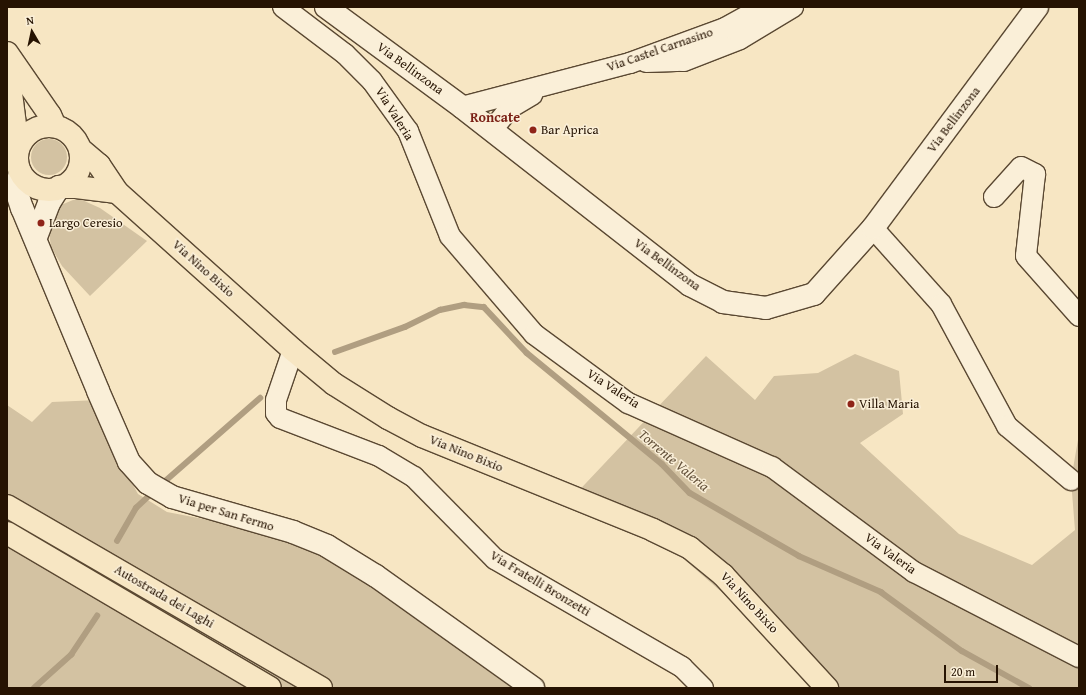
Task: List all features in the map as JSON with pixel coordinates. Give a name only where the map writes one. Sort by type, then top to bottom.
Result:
[{"type":"main road","points":[[7,53],[50,115],[55,126]]},
{"type":"main road","points":[[7,62],[18,148],[17,159],[20,172],[34,186],[45,189],[76,187],[117,192]]},
{"type":"main road","points":[[18,148],[22,139],[34,129],[55,126],[71,134],[80,150],[77,172],[70,181],[60,188]]},
{"type":"main road","name":"Via Nino Bixio","points":[[80,150],[99,165],[117,192],[293,350],[334,384],[388,418],[422,436],[653,530],[690,548],[723,574],[827,688]]},
{"type":"main road","name":"Autostrada dei Laghi","points":[[7,506],[322,688]]},
{"type":"main road","name":"Autostrada dei Laghi","points":[[7,534],[270,688]]},
{"type":"street","name":"Via Valeria","points":[[283,7],[345,54],[372,80],[408,131],[450,236],[534,334],[628,403],[772,466],[914,572],[1079,657]]},
{"type":"street","name":"Via Bellinzona","points":[[326,7],[462,107],[690,285],[723,302],[766,308],[814,294],[873,228],[1037,7]]},
{"type":"street","name":"Via Castel Carnasino","points":[[462,107],[630,63],[725,28],[763,7]]},
{"type":"street","points":[[630,63],[684,61],[740,39],[793,7]]},
{"type":"street","name":"Via Castel Carnasino","points":[[492,130],[510,108],[553,83]]},
{"type":"street","points":[[994,197],[1021,167],[1035,174],[1026,256],[1079,316]]},
{"type":"street","name":"Via per San Fermo","points":[[20,172],[16,190],[15,208],[36,237],[98,392],[129,462],[148,483],[172,497],[293,532],[327,546],[376,576],[532,688]]},
{"type":"street","points":[[36,237],[48,203],[60,188]]},
{"type":"street","points":[[873,228],[941,304],[1007,426],[1070,480]]},
{"type":"street","name":"Via Fratelli Bronzetti","points":[[293,350],[276,400],[275,407],[280,418],[379,456],[414,477],[495,559],[682,667],[703,688]]},
{"type":"shaded area","points":[[53,139],[62,144],[66,150],[66,164],[62,170],[53,175],[45,175],[36,170],[32,164],[31,153],[36,144],[42,140]]},
{"type":"shaded area","points":[[73,200],[82,200],[100,208],[147,241],[90,296],[62,266],[51,247],[48,224],[61,205]]},
{"type":"shaded area","points":[[855,354],[899,371],[903,414],[860,443],[959,534],[1032,565],[1075,530],[1071,480],[1079,434],[1079,688],[810,688],[741,609],[677,553],[569,501],[706,356],[755,400],[774,376],[818,373]]},
{"type":"shaded area","points":[[99,400],[108,439],[138,494],[167,512],[235,525],[335,554],[523,688],[7,688],[7,405],[32,422],[52,402]]},
{"type":"waterway","name":"Torrente Valeria","points":[[335,352],[405,327],[440,310],[464,305],[484,307],[527,353],[662,464],[690,493],[799,556],[881,592],[962,651],[1029,688]]},
{"type":"waterway","points":[[163,483],[260,398]]},
{"type":"waterway","points":[[117,541],[136,508],[152,493]]},
{"type":"waterway","points":[[34,688],[71,655],[97,616]]},
{"type":"place","name":"Bar Aprica","points":[[533,130]]},
{"type":"place","name":"Largo Ceresio","points":[[41,223]]},
{"type":"place","name":"Villa Maria","points":[[851,404]]},
{"type":"district","name":"Roncate","points":[[495,117]]}]
